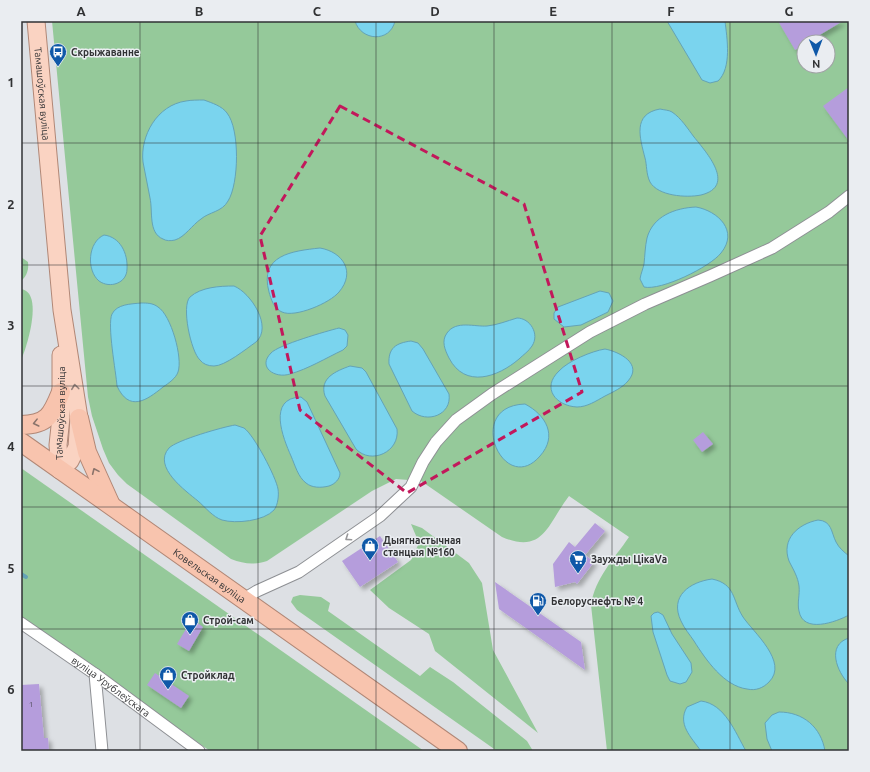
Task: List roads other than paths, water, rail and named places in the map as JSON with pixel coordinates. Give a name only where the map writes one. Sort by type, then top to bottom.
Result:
[{"type":"highway","points":[[21,425],[35,424],[46,420],[53,412],[62,392]]},
{"type":"highway","points":[[79,418],[87,452],[112,506]]},
{"type":"highway","name":"Ковельская вуліца","points":[[21,442],[458,751]]},
{"type":"main road","name":"Тамашоўская вуліца","points":[[36,21],[62,310],[79,418],[78,447],[70,461],[60,470]]},
{"type":"main road","name":"Тамашоўская вуліца","points":[[60,470],[58,445],[62,392],[62,310]]},
{"type":"street","points":[[244,599],[257,591],[299,572],[380,516],[411,487],[423,462],[436,442],[456,420],[492,394],[590,332],[644,304],[772,248],[830,212],[849,196]]},
{"type":"street","name":"вуліца Урублеўскага","points":[[21,623],[95,674],[199,751]]},
{"type":"street","points":[[95,674],[102,751]]},
{"type":"water","points":[[355,21],[395,21],[392,28],[387,33],[382,36],[375,37],[363,33],[358,28]]},
{"type":"water","points":[[667,21],[725,21],[728,52],[727,61],[725,69],[718,81],[710,83],[702,80]]},
{"type":"water","points":[[204,100],[222,108],[227,113],[231,121],[236,143],[236,170],[232,193],[225,205],[219,210],[204,217],[179,238],[170,241],[166,240],[158,236],[153,227],[151,203],[143,162],[144,142],[152,123],[167,109],[186,101]]},
{"type":"water","points":[[660,109],[671,111],[678,117],[711,160],[716,168],[718,177],[717,184],[712,191],[695,196],[673,195],[659,190],[650,182],[641,143],[640,128],[645,116]]},
{"type":"water","points":[[696,207],[712,213],[724,223],[728,237],[726,245],[721,253],[707,265],[685,277],[662,285],[644,287],[640,279],[644,264],[647,238],[650,230],[660,219],[673,211]]},
{"type":"water","points":[[104,235],[110,236],[119,242],[126,257],[126,274],[121,281],[113,284],[99,281],[92,270],[92,250],[99,239]]},
{"type":"water","points":[[320,248],[328,250],[341,258],[347,270],[344,285],[339,292],[328,301],[320,305],[295,313],[279,311],[272,301],[267,280],[269,270],[273,263],[280,257],[289,253]]},
{"type":"water","points":[[234,286],[247,296],[258,311],[262,328],[261,336],[256,342],[241,353],[224,363],[214,366],[208,365],[200,360],[193,348],[188,329],[186,310],[187,302],[194,294],[205,289]]},
{"type":"water","points":[[600,291],[609,293],[613,301],[608,312],[581,325],[564,327],[554,319],[554,313],[558,307]]},
{"type":"water","points":[[141,303],[156,306],[163,312],[175,337],[179,357],[179,366],[177,374],[170,382],[144,400],[138,402],[127,399],[117,386],[111,338],[111,320],[112,314],[117,308],[125,305]]},
{"type":"water","points":[[517,318],[530,324],[534,332],[534,341],[531,348],[526,353],[501,371],[492,375],[473,377],[464,374],[456,368],[449,358],[445,349],[444,339],[451,329],[460,325],[491,325]]},
{"type":"water","points":[[339,328],[345,330],[348,335],[347,346],[343,350],[290,374],[279,375],[270,371],[267,367],[267,358],[275,350],[303,339]]},
{"type":"water","points":[[411,341],[418,343],[423,349],[449,394],[447,407],[443,412],[431,417],[418,415],[412,411],[389,364],[390,354],[394,347],[401,343]]},
{"type":"water","points":[[605,349],[623,356],[631,364],[633,369],[632,375],[628,381],[617,390],[584,406],[569,406],[557,400],[551,390],[551,384],[559,371],[580,357]]},
{"type":"water","points":[[350,366],[362,368],[366,372],[397,429],[397,437],[394,444],[383,454],[369,456],[362,454],[356,449],[325,396],[324,384],[330,376],[339,370]]},
{"type":"water","points":[[301,397],[307,402],[340,473],[337,481],[329,486],[314,487],[308,485],[301,478],[284,439],[280,420],[281,411],[284,404],[290,399]]},
{"type":"water","points":[[525,404],[539,414],[544,420],[549,434],[548,441],[540,456],[526,466],[514,466],[503,459],[496,446],[493,432],[496,419],[506,409]]},
{"type":"water","points":[[235,425],[244,428],[259,447],[269,466],[278,491],[277,503],[274,510],[264,517],[250,521],[235,522],[219,519],[179,485],[173,478],[165,463],[165,455],[169,448],[181,441],[200,434]]},
{"type":"water","points":[[818,520],[826,522],[829,525],[837,544],[849,556],[849,615],[829,623],[813,624],[802,618],[799,611],[798,583],[789,561],[787,546],[789,539],[798,529]]},
{"type":"water","points":[[712,579],[720,581],[729,589],[739,611],[761,639],[772,657],[775,666],[774,674],[769,682],[762,687],[753,690],[747,689],[739,687],[723,678],[704,656],[681,621],[678,612],[678,604],[684,592],[696,583]]},
{"type":"water","points":[[658,612],[663,615],[672,634],[691,663],[692,672],[686,682],[680,684],[670,681],[667,675],[653,632],[651,616]]},
{"type":"water","points":[[849,638],[849,684],[838,666],[836,652],[842,641]]},
{"type":"water","points":[[701,701],[717,707],[723,713],[746,751],[701,751],[686,730],[684,725],[684,713],[687,707]]},
{"type":"water","points":[[779,712],[796,715],[810,722],[820,735],[825,751],[772,751],[767,739],[765,723],[772,715]]},
{"type":"waterway","points":[[21,574],[26,577]]},
{"type":"place","name":"Скрыжаванне","points":[[58,67]]},
{"type":"place","name":"Дыягнастычная станцыя №160","points":[[370,561]]},
{"type":"place","name":"Заужды ЦікаVа","points":[[578,574]]},
{"type":"place","name":"Белоруснефть № 4","points":[[538,616]]},
{"type":"place","name":"Строй-сам","points":[[190,635]]},
{"type":"place","name":"Стройклад","points":[[168,690]]}]
